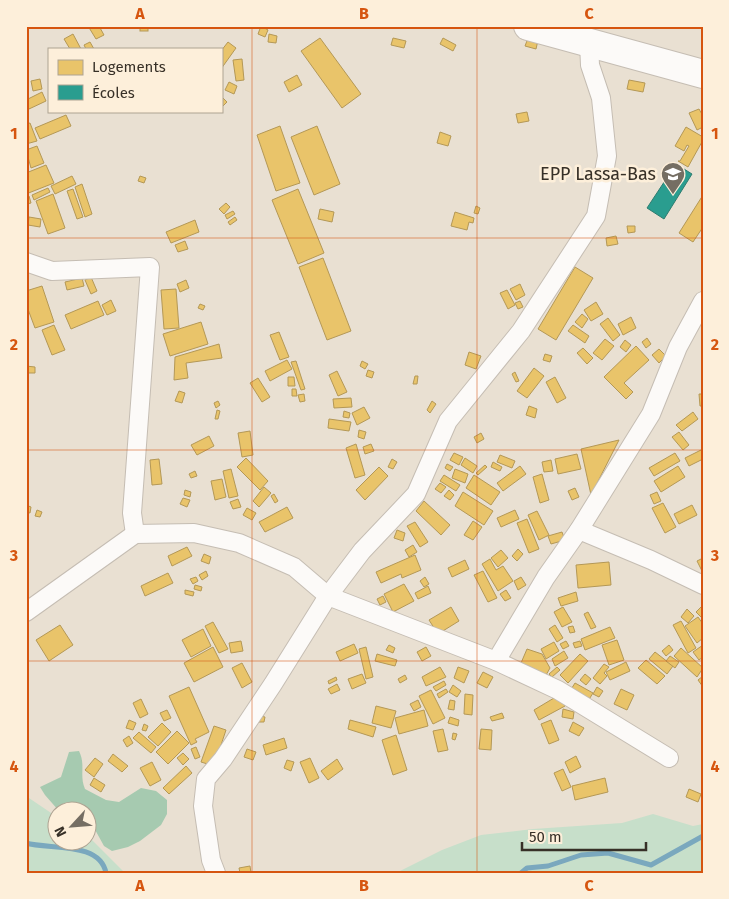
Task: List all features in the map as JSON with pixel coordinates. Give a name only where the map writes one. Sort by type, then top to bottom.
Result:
[{"type":"main road","points":[[528,26],[703,74]]},
{"type":"street","points":[[216,873],[203,806],[206,779],[223,759],[274,684],[328,596],[362,551],[416,494],[448,420],[521,331],[596,216],[607,156],[601,98],[590,65],[589,43]]},
{"type":"street","points":[[26,262],[52,272],[150,267],[132,513],[135,534]]},
{"type":"street","points":[[496,661],[546,577],[579,530],[651,414],[678,347],[703,301]]},
{"type":"street","points":[[579,530],[651,560],[703,585]]},
{"type":"street","points":[[26,612],[135,534],[194,533],[239,544],[294,568],[328,596],[496,661],[558,690],[669,758]]},
{"type":"green space","points":[[79,751],[85,789],[106,800],[119,802],[141,788],[156,791],[167,800],[167,814],[161,825],[140,841],[128,847],[112,851],[104,846],[98,835],[98,802],[51,802],[40,787],[61,777],[69,752]]},
{"type":"green space","points":[[26,796],[48,811],[48,852],[98,852],[98,846],[125,873],[26,873]]},
{"type":"green space","points":[[653,814],[693,826],[703,824],[703,873],[396,873],[442,850],[481,835],[533,829],[622,823]]},
{"type":"building: Logements","points":[[88,26],[99,26],[104,35],[96,39]]},
{"type":"building: Logements","points":[[140,26],[148,26],[148,31],[140,31]]},
{"type":"building: Logements","points":[[261,26],[268,30],[265,37],[258,34]]},
{"type":"building: Logements","points":[[530,33],[539,36],[536,49],[525,46]]},
{"type":"building: Logements","points":[[73,34],[80,48],[69,48],[64,39]]},
{"type":"building: Logements","points":[[269,34],[277,36],[276,43],[268,42]]},
{"type":"building: Logements","points":[[320,38],[361,94],[342,108],[301,51]]},
{"type":"building: Logements","points":[[393,38],[406,41],[404,48],[391,45]]},
{"type":"building: Logements","points":[[443,38],[456,45],[453,51],[440,44]]},
{"type":"building: Logements","points":[[90,42],[93,48],[86,48],[84,45]]},
{"type":"building: Logements","points":[[228,42],[236,48],[222,68],[222,50]]},
{"type":"building: Logements","points":[[242,59],[244,80],[236,81],[233,60]]},
{"type":"building: Logements","points":[[297,75],[302,85],[289,92],[284,82]]},
{"type":"building: Logements","points":[[40,79],[42,89],[33,91],[31,81]]},
{"type":"building: Logements","points":[[629,80],[645,83],[643,92],[627,89]]},
{"type":"building: Logements","points":[[229,82],[237,86],[234,94],[225,90]]},
{"type":"building: Logements","points":[[42,92],[46,101],[29,109],[26,100]]},
{"type":"building: Logements","points":[[222,97],[227,102],[222,107]]},
{"type":"building: Logements","points":[[699,109],[703,116],[703,127],[697,130],[689,113]]},
{"type":"building: Logements","points":[[527,112],[529,121],[518,123],[516,114]]},
{"type":"building: Logements","points":[[66,115],[71,126],[40,139],[35,128]]},
{"type":"building: Logements","points":[[30,123],[37,141],[26,144],[26,124]]},
{"type":"building: Logements","points":[[280,126],[300,183],[276,191],[257,135]]},
{"type":"building: Logements","points":[[317,126],[340,184],[314,195],[291,137]]},
{"type":"building: Logements","points":[[686,127],[703,137],[688,167],[678,161],[680,161],[689,146],[687,145],[684,151],[675,146]]},
{"type":"building: Logements","points":[[440,132],[451,136],[448,146],[437,143]]},
{"type":"building: Logements","points":[[37,146],[44,163],[31,168],[26,150]]},
{"type":"building: Logements","points":[[46,165],[54,183],[26,194],[26,173]]},
{"type":"building: Logements","points":[[72,176],[76,184],[55,194],[51,186]]},
{"type":"building: Logements","points":[[140,176],[146,178],[144,183],[138,181]]},
{"type":"building: Logements","points":[[82,184],[92,214],[85,217],[75,187]]},
{"type":"building: Logements","points":[[48,188],[50,192],[34,200],[32,195]]},
{"type":"building: Logements","points":[[73,189],[83,217],[77,219],[67,191]]},
{"type":"building: Logements","points":[[298,189],[324,253],[298,264],[272,200]]},
{"type":"building: Logements","points":[[53,194],[65,228],[48,234],[36,201]]},
{"type":"building: Logements","points":[[703,195],[703,227],[693,242],[679,233]]},
{"type":"building: Logements","points":[[29,196],[31,203],[27,204],[26,197]]},
{"type":"building: Logements","points":[[226,203],[230,207],[224,214],[219,209]]},
{"type":"building: Logements","points":[[476,206],[480,208],[478,214],[474,213]]},
{"type":"building: Logements","points":[[320,209],[334,212],[332,222],[318,219]]},
{"type":"building: Logements","points":[[233,211],[235,214],[227,219],[225,215]]},
{"type":"building: Logements","points":[[455,212],[474,218],[473,223],[469,222],[467,230],[451,226]]},
{"type":"building: Logements","points":[[29,217],[41,219],[40,227],[28,225]]},
{"type":"building: Logements","points":[[235,217],[237,220],[230,225],[228,222]]},
{"type":"building: Logements","points":[[195,220],[199,232],[171,243],[166,232]]},
{"type":"building: Logements","points":[[627,226],[635,226],[635,232],[628,233]]},
{"type":"building: Logements","points":[[616,236],[618,244],[607,246],[606,238]]},
{"type":"building: Logements","points":[[185,241],[188,249],[178,252],[175,245]]},
{"type":"building: Logements","points":[[323,258],[351,331],[327,340],[299,267]]},
{"type":"building: Logements","points":[[575,267],[593,278],[556,340],[538,329]]},
{"type":"building: Logements","points":[[91,277],[97,291],[91,294],[85,280]]},
{"type":"building: Logements","points":[[82,278],[84,286],[67,290],[65,282]]},
{"type":"building: Logements","points":[[186,280],[189,288],[180,292],[177,284]]},
{"type":"building: Logements","points":[[520,284],[525,295],[516,300],[510,289]]},
{"type":"building: Logements","points":[[42,286],[54,322],[35,328],[26,304],[26,291]]},
{"type":"building: Logements","points":[[176,289],[179,328],[164,329],[161,290]]},
{"type":"building: Logements","points":[[507,290],[515,305],[508,309],[500,293]]},
{"type":"building: Logements","points":[[111,300],[116,311],[107,315],[102,305]]},
{"type":"building: Logements","points":[[98,301],[104,315],[71,329],[65,315]]},
{"type":"building: Logements","points":[[520,301],[523,307],[518,309],[515,303]]},
{"type":"building: Logements","points":[[596,302],[603,314],[591,321],[584,310]]},
{"type":"building: Logements","points":[[200,304],[205,306],[203,310],[198,308]]},
{"type":"building: Logements","points":[[582,314],[588,319],[582,328],[575,322]]},
{"type":"building: Logements","points":[[631,317],[636,328],[623,335],[618,324]]},
{"type":"building: Logements","points":[[608,318],[620,335],[613,341],[600,324]]},
{"type":"building: Logements","points":[[201,322],[208,344],[170,356],[163,334]]},
{"type":"building: Logements","points":[[54,325],[65,350],[52,355],[42,330]]},
{"type":"building: Logements","points":[[573,325],[589,336],[585,343],[568,331]]},
{"type":"building: Logements","points":[[279,332],[289,357],[280,360],[270,335]]},
{"type":"building: Logements","points":[[647,338],[651,344],[646,348],[642,342]]},
{"type":"building: Logements","points":[[605,339],[614,346],[602,360],[593,353]]},
{"type":"building: Logements","points":[[625,340],[631,345],[626,352],[620,347]]},
{"type":"building: Logements","points":[[219,344],[222,358],[186,363],[188,378],[174,380],[175,357]]},
{"type":"building: Logements","points":[[636,346],[649,360],[624,383],[633,392],[626,399],[604,377]]},
{"type":"building: Logements","points":[[583,348],[593,358],[587,364],[577,353]]},
{"type":"building: Logements","points":[[659,349],[666,356],[659,363],[652,355]]},
{"type":"building: Logements","points":[[469,352],[481,356],[476,369],[465,365]]},
{"type":"building: Logements","points":[[545,354],[552,356],[550,362],[543,360]]},
{"type":"building: Logements","points":[[287,360],[292,369],[270,381],[265,371]]},
{"type":"building: Logements","points":[[296,361],[305,389],[301,390],[291,362]]},
{"type":"building: Logements","points":[[362,361],[368,364],[365,369],[360,366]]},
{"type":"building: Logements","points":[[26,366],[35,367],[35,373],[26,373]]},
{"type":"building: Logements","points":[[534,368],[544,376],[527,398],[517,391]]},
{"type":"building: Logements","points":[[368,370],[374,372],[372,378],[366,376]]},
{"type":"building: Logements","points":[[337,371],[347,392],[338,396],[329,375]]},
{"type":"building: Logements","points":[[515,372],[519,381],[516,382],[512,374]]},
{"type":"building: Logements","points":[[415,376],[418,376],[417,384],[413,384]]},
{"type":"building: Logements","points":[[288,377],[294,377],[295,386],[288,386]]},
{"type":"building: Logements","points":[[555,377],[566,398],[557,403],[546,382]]},
{"type":"building: Logements","points":[[258,378],[270,397],[262,402],[250,383]]},
{"type":"building: Logements","points":[[292,389],[296,389],[297,396],[292,396]]},
{"type":"building: Logements","points":[[179,391],[185,393],[182,403],[175,401]]},
{"type":"building: Logements","points":[[304,394],[305,401],[300,402],[298,395]]},
{"type":"building: Logements","points":[[699,394],[703,394],[703,406],[700,406]]},
{"type":"building: Logements","points":[[351,398],[352,407],[334,408],[333,399]]},
{"type":"building: Logements","points":[[218,401],[220,405],[216,408],[214,403]]},
{"type":"building: Logements","points":[[432,401],[436,404],[430,413],[427,410]]},
{"type":"building: Logements","points":[[529,406],[537,409],[535,418],[526,415]]},
{"type":"building: Logements","points":[[364,407],[370,418],[357,425],[352,413]]},
{"type":"building: Logements","points":[[217,410],[220,411],[218,419],[215,419]]},
{"type":"building: Logements","points":[[344,411],[350,413],[349,418],[343,417]]},
{"type":"building: Logements","points":[[693,412],[698,419],[682,431],[676,425]]},
{"type":"building: Logements","points":[[329,419],[351,422],[349,431],[328,428]]},
{"type":"building: Logements","points":[[359,430],[366,432],[364,439],[358,437]]},
{"type":"building: Logements","points":[[250,431],[253,455],[242,457],[238,433]]},
{"type":"building: Logements","points":[[679,432],[689,445],[683,450],[672,437]]},
{"type":"building: Logements","points":[[481,433],[484,439],[477,443],[474,437]]},
{"type":"building: Logements","points":[[209,436],[214,446],[197,455],[191,445]]},
{"type":"building: Logements","points":[[619,440],[591,495],[581,449]]},
{"type":"building: Logements","points":[[356,444],[365,475],[355,478],[346,448]]},
{"type":"building: Logements","points":[[371,444],[374,451],[365,454],[363,447]]},
{"type":"building: Logements","points":[[703,449],[703,459],[689,466],[685,458]]},
{"type":"building: Logements","points":[[454,453],[463,457],[459,465],[450,460]]},
{"type":"building: Logements","points":[[675,453],[680,461],[654,476],[649,468]]},
{"type":"building: Logements","points":[[577,454],[581,469],[558,474],[555,459]]},
{"type":"building: Logements","points":[[500,455],[515,461],[512,468],[497,462]]},
{"type":"building: Logements","points":[[246,458],[268,481],[260,490],[237,467]]},
{"type":"building: Logements","points":[[465,458],[477,466],[473,473],[461,465]]},
{"type":"building: Logements","points":[[159,459],[162,484],[152,485],[150,460]]},
{"type":"building: Logements","points":[[392,459],[397,462],[393,469],[388,467]]},
{"type":"building: Logements","points":[[551,460],[553,471],[544,472],[542,462]]},
{"type":"building: Logements","points":[[493,462],[502,467],[500,471],[491,467]]},
{"type":"building: Logements","points":[[447,464],[453,467],[450,471],[445,468]]},
{"type":"building: Logements","points":[[485,465],[487,467],[478,475],[476,473]]},
{"type":"building: Logements","points":[[520,466],[526,474],[503,491],[497,483]]},
{"type":"building: Logements","points":[[678,466],[685,477],[661,492],[654,481]]},
{"type":"building: Logements","points":[[379,467],[388,476],[365,500],[356,490]]},
{"type":"building: Logements","points":[[231,469],[238,496],[229,498],[223,471]]},
{"type":"building: Logements","points":[[455,469],[468,474],[465,483],[452,478]]},
{"type":"building: Logements","points":[[195,471],[197,476],[191,478],[189,474]]},
{"type":"building: Logements","points":[[542,474],[549,500],[540,503],[533,477]]},
{"type":"building: Logements","points":[[444,475],[460,485],[456,491],[440,481]]},
{"type":"building: Logements","points":[[474,475],[500,492],[491,505],[466,488]]},
{"type":"building: Logements","points":[[222,479],[226,497],[215,500],[211,481]]},
{"type":"building: Logements","points":[[440,483],[446,487],[441,493],[435,489]]},
{"type":"building: Logements","points":[[264,487],[271,493],[259,507],[253,501]]},
{"type":"building: Logements","points":[[575,488],[579,497],[572,500],[568,491]]},
{"type":"building: Logements","points":[[185,490],[191,492],[190,497],[184,495]]},
{"type":"building: Logements","points":[[449,490],[454,495],[450,500],[444,496]]},
{"type":"building: Logements","points":[[463,492],[493,511],[484,525],[455,506]]},
{"type":"building: Logements","points":[[657,492],[661,501],[654,504],[650,495]]},
{"type":"building: Logements","points":[[274,494],[278,501],[275,503],[271,496]]},
{"type":"building: Logements","points":[[183,498],[190,500],[187,507],[180,504]]},
{"type":"building: Logements","points":[[238,499],[241,507],[233,509],[230,502]]},
{"type":"building: Logements","points":[[424,501],[450,525],[441,535],[416,511]]},
{"type":"building: Logements","points":[[663,503],[676,527],[665,533],[652,508]]},
{"type":"building: Logements","points":[[26,505],[31,507],[30,513],[26,512]]},
{"type":"building: Logements","points":[[692,505],[697,515],[679,524],[674,514]]},
{"type":"building: Logements","points":[[287,507],[293,518],[265,532],[259,522]]},
{"type":"building: Logements","points":[[247,508],[256,513],[252,520],[243,515]]},
{"type":"building: Logements","points":[[37,510],[42,512],[40,517],[35,516]]},
{"type":"building: Logements","points":[[515,510],[519,519],[501,527],[497,518]]},
{"type":"building: Logements","points":[[537,511],[549,535],[539,540],[528,515]]},
{"type":"building: Logements","points":[[527,519],[539,549],[529,553],[517,523]]},
{"type":"building: Logements","points":[[473,521],[482,527],[473,540],[464,535]]},
{"type":"building: Logements","points":[[415,522],[428,542],[420,547],[407,526]]},
{"type":"building: Logements","points":[[397,530],[405,533],[403,541],[394,538]]},
{"type":"building: Logements","points":[[562,532],[565,540],[551,544],[548,536]]},
{"type":"building: Logements","points":[[413,545],[417,552],[409,557],[405,550]]},
{"type":"building: Logements","points":[[187,547],[192,556],[172,566],[168,556]]},
{"type":"building: Logements","points":[[518,549],[523,554],[517,561],[512,556]]},
{"type":"building: Logements","points":[[501,550],[508,558],[498,567],[491,558]]},
{"type":"building: Logements","points":[[204,554],[211,557],[209,564],[201,561]]},
{"type":"building: Logements","points":[[415,555],[421,570],[402,578],[401,574],[381,583],[376,572]]},
{"type":"building: Logements","points":[[703,558],[703,573],[697,561]]},
{"type":"building: Logements","points":[[490,559],[496,570],[503,566],[513,581],[498,591],[482,564]]},
{"type":"building: Logements","points":[[465,560],[469,569],[452,577],[448,568]]},
{"type":"building: Logements","points":[[609,562],[611,585],[578,588],[576,565]]},
{"type":"building: Logements","points":[[206,571],[208,576],[202,580],[199,575]]},
{"type":"building: Logements","points":[[483,571],[497,598],[488,602],[474,575]]},
{"type":"building: Logements","points":[[168,573],[173,583],[145,596],[141,586]]},
{"type":"building: Logements","points":[[196,577],[198,581],[193,584],[190,579]]},
{"type":"building: Logements","points":[[425,577],[429,584],[424,587],[420,581]]},
{"type":"building: Logements","points":[[521,577],[526,585],[518,590],[514,581]]},
{"type":"building: Logements","points":[[404,584],[414,601],[393,612],[384,594]]},
{"type":"building: Logements","points":[[195,585],[202,587],[201,591],[194,589]]},
{"type":"building: Logements","points":[[428,586],[431,593],[418,599],[415,593]]},
{"type":"building: Logements","points":[[185,590],[194,592],[193,596],[185,594]]},
{"type":"building: Logements","points":[[506,590],[511,598],[505,601],[500,594]]},
{"type":"building: Logements","points":[[576,592],[578,601],[561,606],[558,598]]},
{"type":"building: Logements","points":[[383,596],[386,602],[380,605],[377,599]]},
{"type":"building: Logements","points":[[451,607],[459,621],[438,634],[429,620]]},
{"type":"building: Logements","points":[[563,607],[572,622],[562,627],[554,612]]},
{"type":"building: Logements","points":[[703,607],[703,619],[696,612]]},
{"type":"building: Logements","points":[[687,609],[694,616],[688,623],[681,617]]},
{"type":"building: Logements","points":[[588,612],[596,627],[591,629],[584,614]]},
{"type":"building: Logements","points":[[698,617],[703,624],[703,638],[697,643],[685,626]]},
{"type":"building: Logements","points":[[681,621],[696,648],[688,653],[673,625]]},
{"type":"building: Logements","points":[[213,622],[228,649],[219,653],[205,626]]},
{"type":"building: Logements","points":[[60,625],[73,645],[49,661],[36,640]]},
{"type":"building: Logements","points":[[555,625],[563,638],[557,642],[549,629]]},
{"type":"building: Logements","points":[[573,626],[575,632],[570,633],[568,627]]},
{"type":"building: Logements","points":[[610,627],[615,638],[585,650],[581,639]]},
{"type":"building: Logements","points":[[203,629],[211,646],[191,657],[182,640]]},
{"type":"building: Logements","points":[[617,640],[624,660],[609,665],[602,645]]},
{"type":"building: Logements","points":[[241,641],[243,651],[231,653],[229,643]]},
{"type":"building: Logements","points":[[566,641],[569,646],[563,649],[560,644]]},
{"type":"building: Logements","points":[[580,641],[582,646],[575,648],[573,643]]},
{"type":"building: Logements","points":[[554,642],[559,651],[546,659],[541,649]]},
{"type":"building: Logements","points":[[354,644],[358,653],[340,661],[336,652]]},
{"type":"building: Logements","points":[[389,645],[395,648],[393,653],[386,650]]},
{"type":"building: Logements","points":[[669,645],[673,650],[666,656],[662,651]]},
{"type":"building: Logements","points":[[703,645],[703,657],[699,660],[693,652]]},
{"type":"building: Logements","points":[[213,647],[223,667],[194,682],[184,663]]},
{"type":"building: Logements","points":[[366,647],[373,677],[366,679],[359,649]]},
{"type":"building: Logements","points":[[426,647],[431,656],[422,661],[417,652]]},
{"type":"building: Logements","points":[[681,648],[703,668],[697,677],[674,656]]},
{"type":"building: Logements","points":[[527,649],[542,654],[550,668],[546,675],[521,663]]},
{"type":"building: Logements","points":[[564,651],[568,658],[555,666],[552,659]]},
{"type":"building: Logements","points":[[655,652],[673,666],[667,674],[649,659]]},
{"type":"building: Logements","points":[[377,654],[397,660],[395,666],[375,661]]},
{"type":"building: Logements","points":[[580,654],[588,661],[568,683],[560,675]]},
{"type":"building: Logements","points":[[670,656],[679,662],[675,668],[666,661]]},
{"type":"building: Logements","points":[[646,660],[665,676],[657,684],[638,668]]},
{"type":"building: Logements","points":[[626,662],[630,671],[610,680],[606,672]]},
{"type":"building: Logements","points":[[242,663],[252,682],[242,688],[232,668]]},
{"type":"building: Logements","points":[[604,664],[609,667],[604,673],[607,676],[600,684],[593,678]]},
{"type":"building: Logements","points":[[440,667],[446,677],[426,686],[422,677]]},
{"type":"building: Logements","points":[[458,667],[469,671],[464,683],[454,678]]},
{"type":"building: Logements","points":[[557,667],[560,670],[552,677],[549,674]]},
{"type":"building: Logements","points":[[483,672],[493,677],[487,688],[477,683]]},
{"type":"building: Logements","points":[[362,674],[366,683],[352,689],[348,679]]},
{"type":"building: Logements","points":[[585,674],[591,679],[586,685],[580,680]]},
{"type":"building: Logements","points":[[405,675],[407,679],[400,683],[398,679]]},
{"type":"building: Logements","points":[[703,676],[703,687],[698,680]]},
{"type":"building: Logements","points":[[336,677],[337,680],[329,684],[328,681]]},
{"type":"building: Logements","points":[[444,681],[446,685],[436,691],[433,687]]},
{"type":"building: Logements","points":[[575,683],[593,693],[588,701],[570,691]]},
{"type":"building: Logements","points":[[337,684],[340,690],[331,694],[328,689]]},
{"type":"building: Logements","points":[[453,685],[461,691],[457,697],[449,692]]},
{"type":"building: Logements","points":[[189,687],[209,732],[195,739],[197,742],[191,745],[169,696]]},
{"type":"building: Logements","points":[[597,687],[603,691],[599,697],[593,694]]},
{"type":"building: Logements","points":[[446,689],[448,692],[439,698],[437,694]]},
{"type":"building: Logements","points":[[621,689],[634,695],[627,710],[614,704]]},
{"type":"building: Logements","points":[[431,690],[445,718],[433,724],[419,696]]},
{"type":"building: Logements","points":[[465,694],[473,695],[472,715],[464,714]]},
{"type":"building: Logements","points":[[559,695],[565,706],[539,720],[534,710]]},
{"type":"building: Logements","points":[[141,699],[148,714],[140,718],[133,703]]},
{"type":"building: Logements","points":[[418,700],[421,707],[414,711],[410,704]]},
{"type":"building: Logements","points":[[450,700],[455,701],[454,710],[448,709]]},
{"type":"building: Logements","points":[[376,706],[396,711],[391,728],[372,723]]},
{"type":"building: Logements","points":[[563,709],[574,712],[573,719],[562,717]]},
{"type":"building: Logements","points":[[167,710],[171,718],[164,721],[160,713]]},
{"type":"building: Logements","points":[[424,710],[428,726],[399,734],[395,718]]},
{"type":"building: Logements","points":[[502,713],[504,718],[492,721],[490,717]]},
{"type":"building: Logements","points":[[255,715],[265,717],[264,722],[254,722]]},
{"type":"building: Logements","points":[[450,717],[459,720],[458,726],[448,723]]},
{"type":"building: Logements","points":[[129,720],[136,723],[133,730],[126,728]]},
{"type":"building: Logements","points":[[350,720],[376,727],[373,737],[348,729]]},
{"type":"building: Logements","points":[[551,720],[559,740],[549,744],[541,724]]},
{"type":"building: Logements","points":[[573,722],[584,728],[579,736],[569,731]]},
{"type":"building: Logements","points":[[162,723],[171,732],[158,746],[148,737]]},
{"type":"building: Logements","points":[[144,724],[148,726],[146,731],[142,730]]},
{"type":"building: Logements","points":[[214,726],[226,730],[214,766],[201,762]]},
{"type":"building: Logements","points":[[443,729],[448,750],[438,752],[433,731]]},
{"type":"building: Logements","points":[[481,729],[492,730],[491,750],[479,749]]},
{"type":"building: Logements","points":[[177,731],[189,743],[168,764],[156,752]]},
{"type":"building: Logements","points":[[139,732],[156,747],[151,753],[133,738]]},
{"type":"building: Logements","points":[[453,733],[457,734],[455,740],[452,739]]},
{"type":"building: Logements","points":[[396,735],[407,770],[393,775],[382,740]]},
{"type":"building: Logements","points":[[129,736],[133,743],[127,747],[123,740]]},
{"type":"building: Logements","points":[[284,738],[287,748],[266,755],[263,745]]},
{"type":"building: Logements","points":[[196,747],[200,757],[195,759],[191,749]]},
{"type":"building: Logements","points":[[247,749],[256,752],[253,760],[244,757]]},
{"type":"building: Logements","points":[[183,753],[189,759],[183,765],[177,758]]},
{"type":"building: Logements","points":[[113,754],[128,766],[122,772],[108,761]]},
{"type":"building: Logements","points":[[576,756],[581,767],[570,773],[565,762]]},
{"type":"building: Logements","points":[[95,758],[103,764],[94,777],[85,770]]},
{"type":"building: Logements","points":[[310,758],[319,778],[309,783],[300,762]]},
{"type":"building: Logements","points":[[337,759],[343,769],[328,780],[321,771]]},
{"type":"building: Logements","points":[[287,760],[294,762],[291,771],[284,768]]},
{"type":"building: Logements","points":[[152,762],[161,780],[150,786],[140,768]]},
{"type":"building: Logements","points":[[186,766],[192,773],[169,794],[163,788]]},
{"type":"building: Logements","points":[[563,769],[571,787],[562,791],[554,773]]},
{"type":"building: Logements","points":[[94,778],[105,785],[101,792],[90,785]]},
{"type":"building: Logements","points":[[605,778],[608,792],[575,800],[572,786]]},
{"type":"building: Logements","points":[[689,789],[701,794],[698,802],[686,797]]},
{"type":"building: Logements","points":[[250,866],[251,873],[240,873],[239,868]]},
{"type":"building: Écoles","points":[[676,164],[692,174],[664,219],[647,208]]},
{"type":"waterway","points":[[521,873],[527,868],[548,866],[581,855],[608,853],[651,865],[703,836]]},
{"type":"waterway","points":[[26,843],[84,851],[102,863],[106,873]]},
{"type":"place","name":"EPP Lassa-Bas","points":[[673,195]]}]
